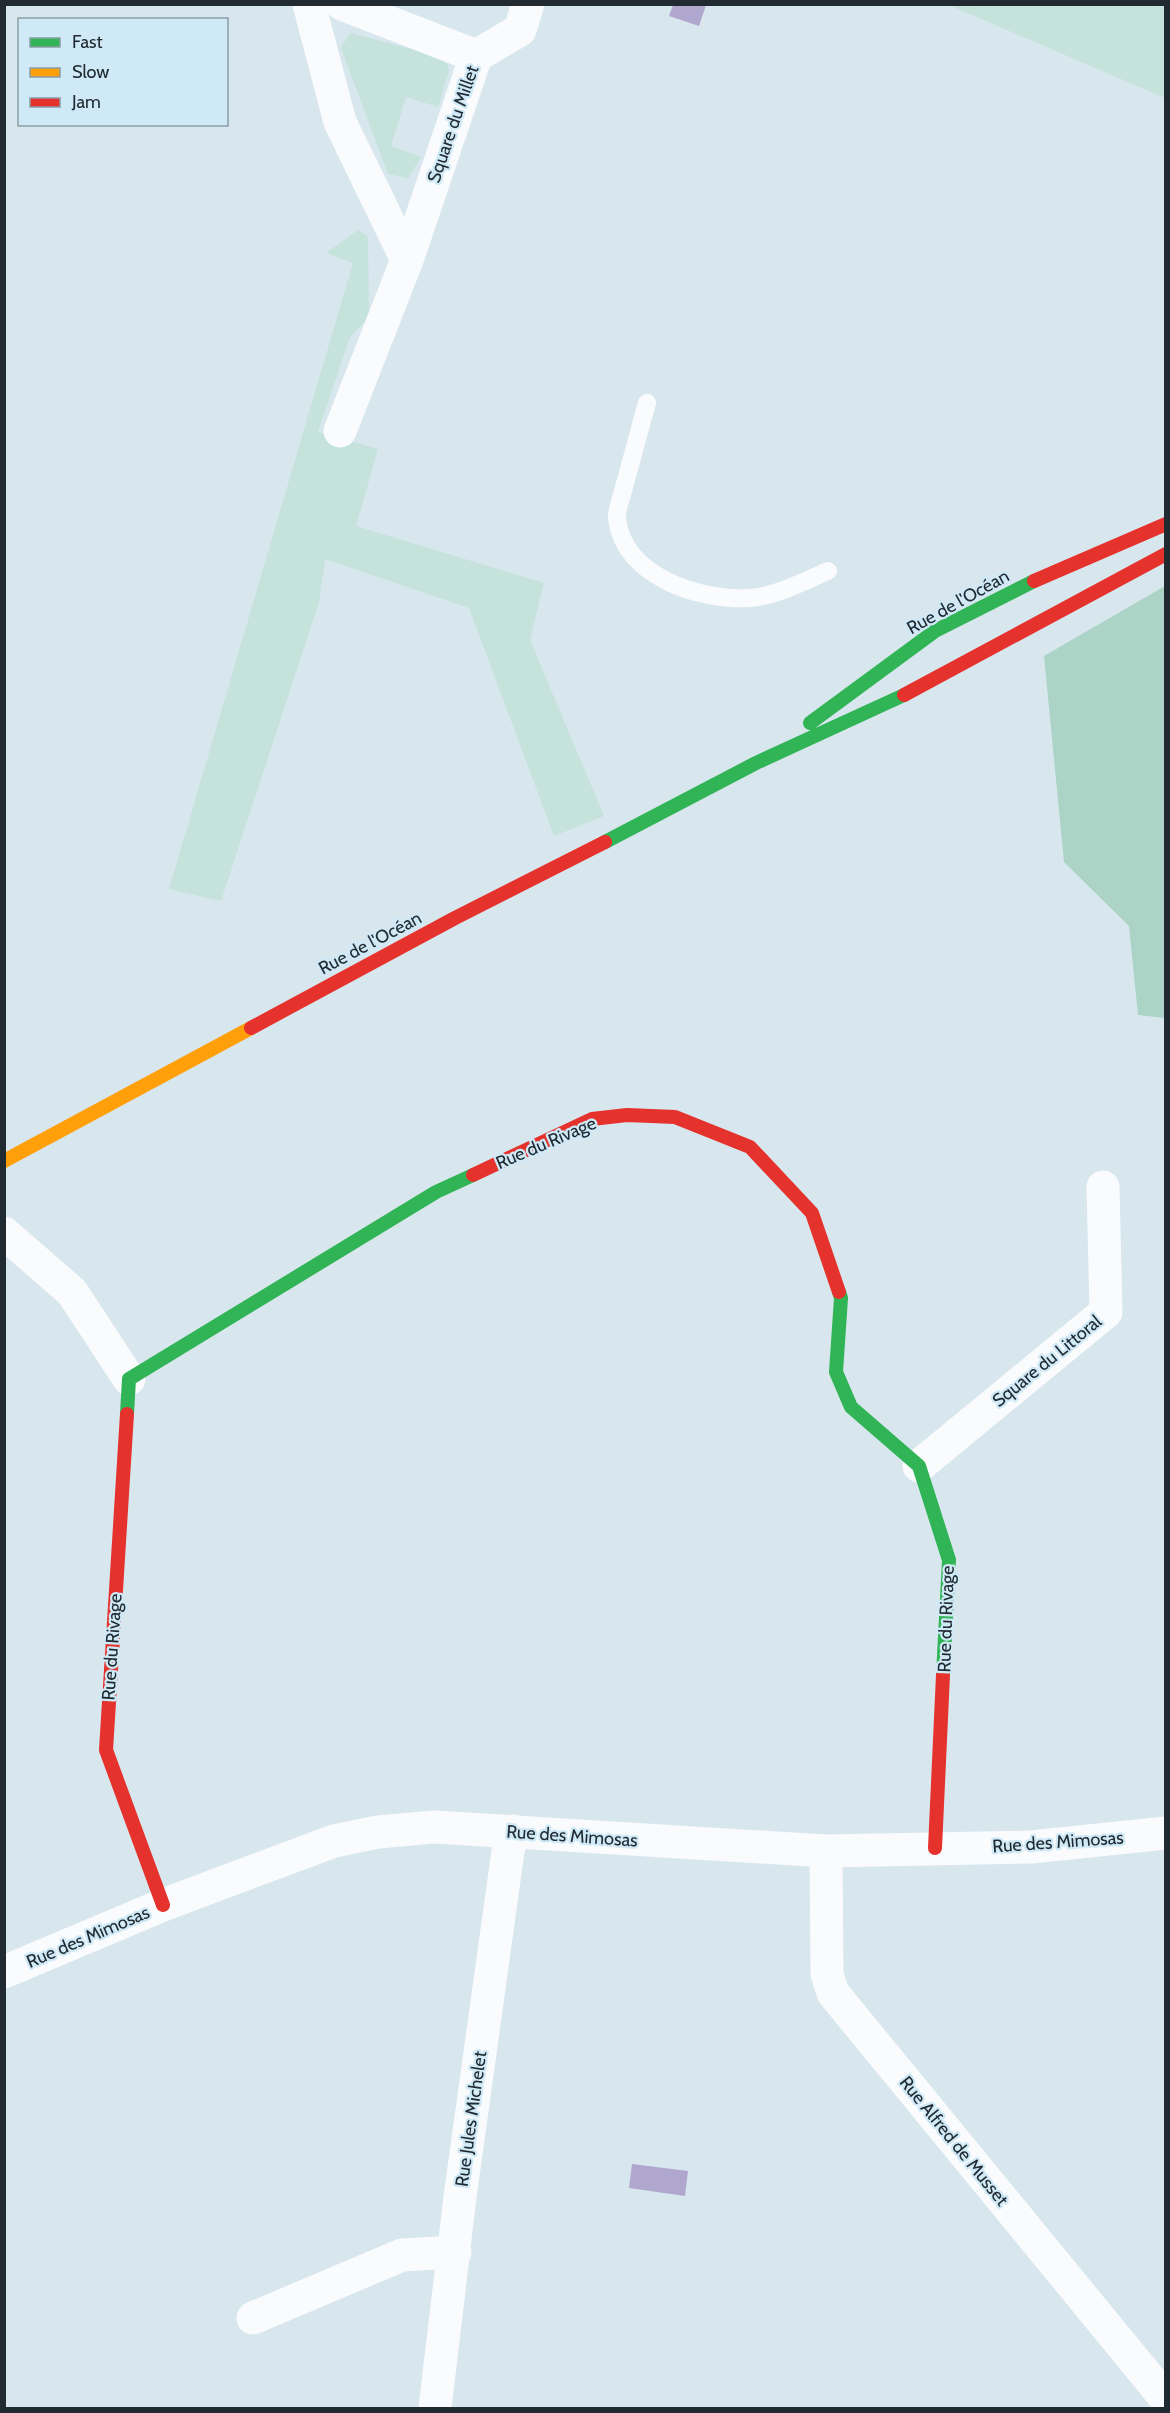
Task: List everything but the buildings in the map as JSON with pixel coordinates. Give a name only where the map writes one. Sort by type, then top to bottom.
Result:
[{"type":"street","points":[[309,4],[340,122],[407,260]]},
{"type":"street","name":"Square du Millet","points":[[339,431],[407,260],[476,56],[342,4]]},
{"type":"street","points":[[476,56],[520,30],[528,4]]},
{"type":"street","name":"Rue de l'Océan","points":[[756,763],[935,631],[1025,585],[1166,524]]},
{"type":"street","name":"Rue de l'Océan","points":[[4,1161],[455,918],[756,763],[913,691],[1166,554]]},
{"type":"street","name":"Rue du Rivage","points":[[163,1905],[106,1750],[129,1379],[436,1192],[592,1119],[627,1115],[675,1117],[750,1147],[812,1213],[841,1298],[836,1372],[851,1407],[919,1466],[949,1560],[935,1848]]},
{"type":"street","name":"Square du Littoral","points":[[919,1466],[1106,1312],[1103,1188]]},
{"type":"street","points":[[4,1233],[72,1292],[129,1379]]},
{"type":"street","name":"Rue des Mimosas","points":[[4,1972],[163,1905],[334,1841],[378,1833],[435,1827],[826,1851],[1030,1847],[1166,1833]]},
{"type":"street","name":"Rue Jules Michelet","points":[[435,2409],[461,2185],[508,1851],[514,1832]]},
{"type":"street","name":"Rue Alfred de Musset","points":[[826,1851],[827,1974],[833,1993],[1166,2399]]},
{"type":"street","points":[[253,2318],[402,2255],[455,2252]]},
{"type":"lane","points":[[646,403],[617,516],[621,539],[642,563],[656,575],[682,588],[706,596],[729,598],[752,598],[769,594],[828,571]]},
{"type":"green space","points":[[949,5],[1165,5],[1165,98]]},
{"type":"green space","points":[[350,33],[445,58],[449,71],[438,107],[406,97],[391,146],[421,157],[408,178],[388,174],[341,48]]},
{"type":"green space","points":[[358,230],[368,237],[369,317],[350,337],[318,432],[378,449],[356,526],[544,583],[530,640],[604,816],[554,836],[469,608],[325,559],[319,602],[221,901],[169,889],[353,263],[326,253]]},
{"type":"green space","points":[[1165,586],[1165,1018],[1138,1015],[1129,926],[1064,862],[1044,656]]},
{"type":"shaded area","points":[[673,5],[706,5],[699,26],[669,16]]},
{"type":"shaded area","points":[[632,2164],[688,2171],[685,2196],[629,2188]]},
{"type":"traffic: fast","points":[[810,723],[935,631],[1034,581]]},
{"type":"traffic: fast","points":[[605,842],[756,763],[904,695]]},
{"type":"traffic: fast","points":[[127,1414],[129,1379],[436,1192],[473,1175]]},
{"type":"traffic: fast","points":[[839,1292],[841,1298],[836,1372],[851,1407],[919,1466],[949,1560],[943,1675]]},
{"type":"traffic: slow","points":[[4,1161],[251,1028]]},
{"type":"traffic: jam","points":[[1034,581],[1166,524]]},
{"type":"traffic: jam","points":[[904,695],[1166,554]]},
{"type":"traffic: jam","points":[[251,1028],[455,918],[605,842]]},
{"type":"traffic: jam","points":[[473,1175],[592,1119],[627,1115],[675,1117],[750,1147],[812,1213],[839,1292]]},
{"type":"traffic: jam","points":[[127,1414],[106,1750],[163,1905]]},
{"type":"traffic: jam","points":[[935,1848],[943,1675]]}]
